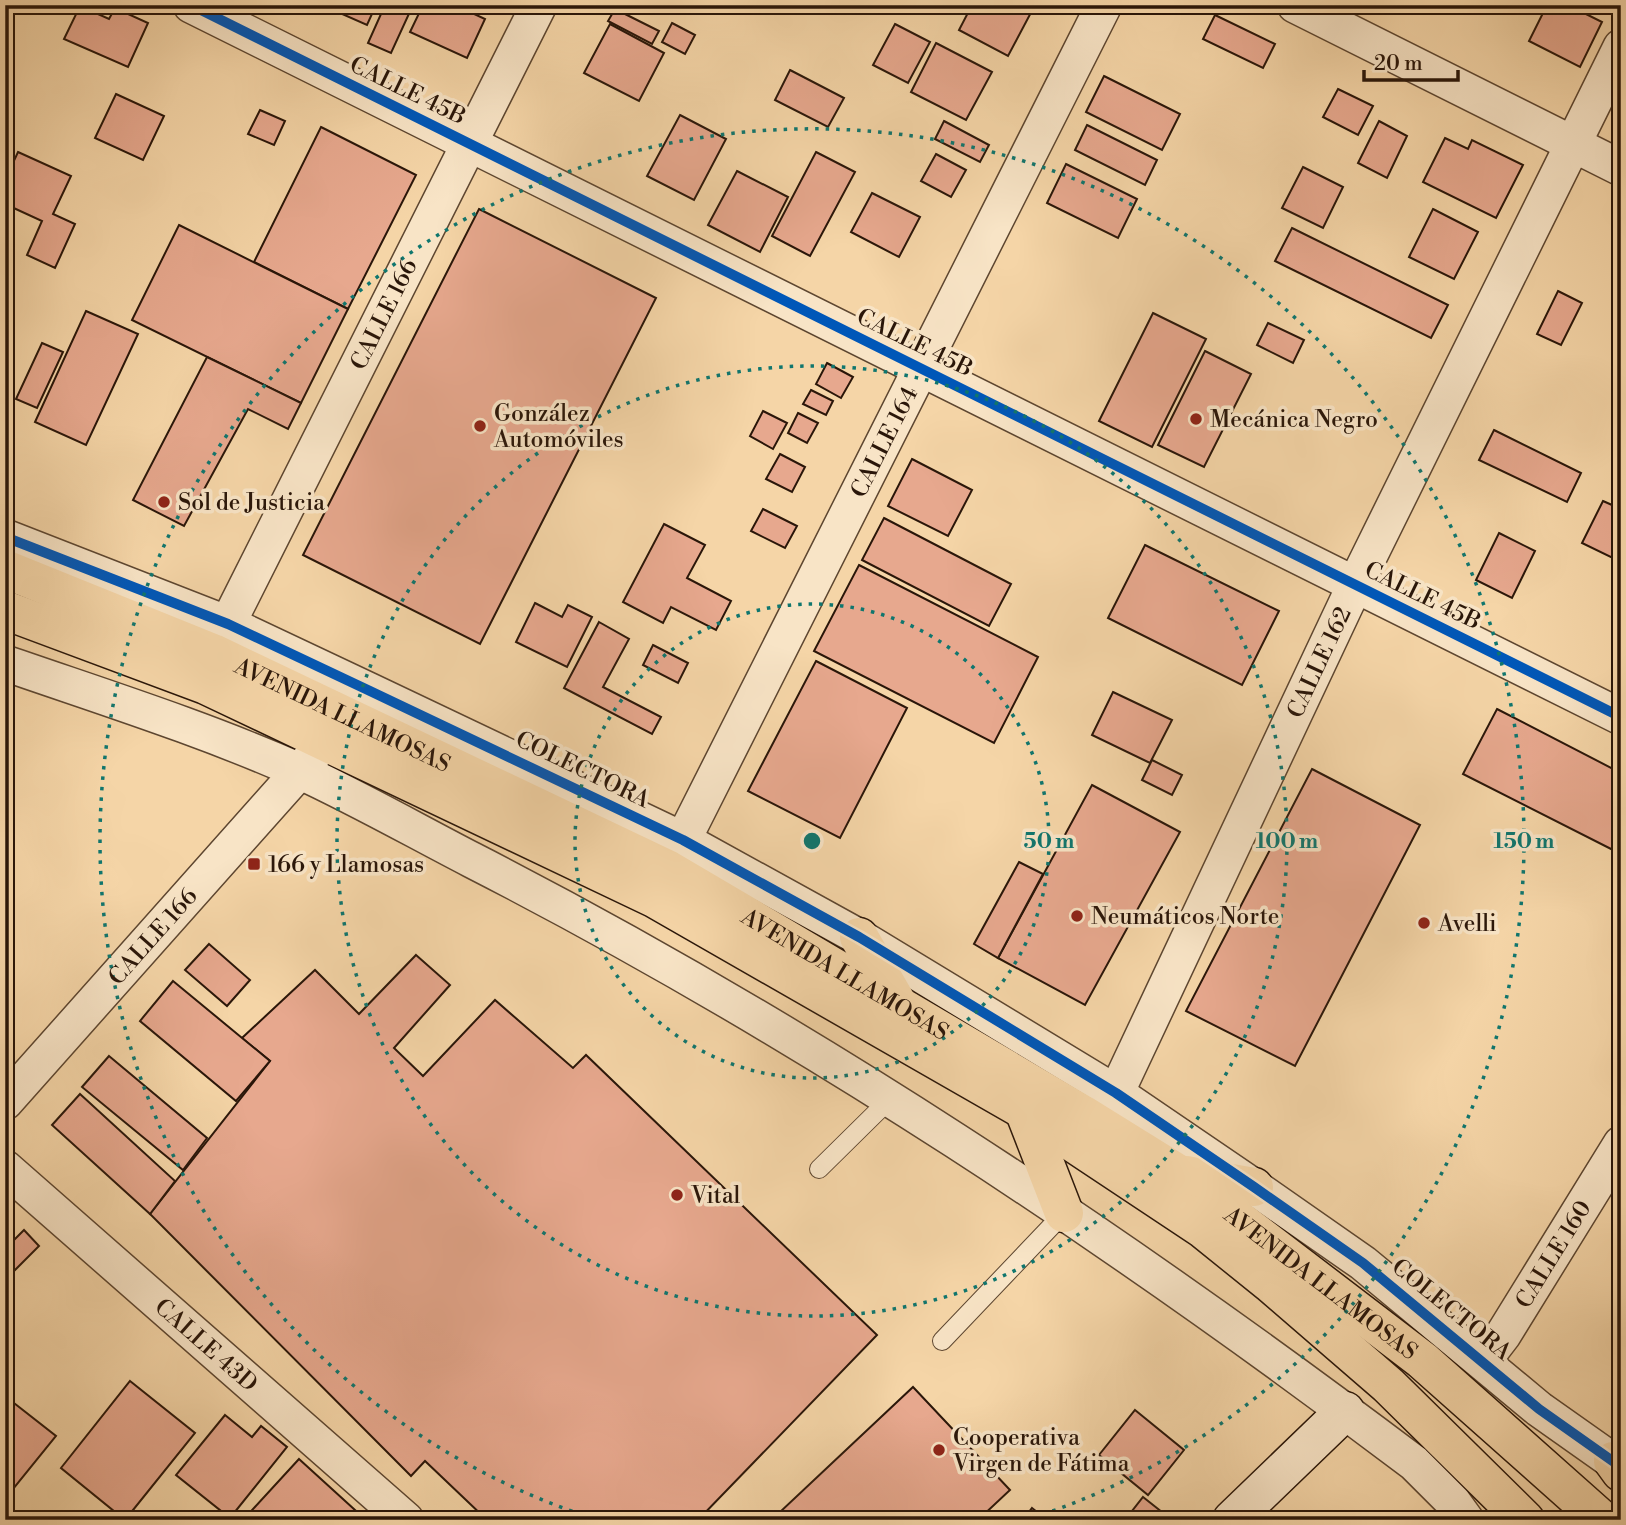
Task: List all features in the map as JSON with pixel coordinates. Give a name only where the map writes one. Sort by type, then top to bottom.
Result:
[{"type":"highway","name":"AVENIDA LLAMOSAS","points":[[5,569],[213,653],[669,870],[898,1005],[1177,1173],[1422,1360],[1602,1520]]},
{"type":"highway","name":"AVENIDA LLAMOSAS","points":[[5,611],[213,653]]},
{"type":"highway","name":"AVENIDA LLAMOSAS","points":[[348,716],[654,898],[1024,1110],[1203,1229],[1388,1385],[1525,1520]]},
{"type":"highway","points":[[859,937],[898,1005]]},
{"type":"highway","points":[[1024,1110],[1064,1213]]},
{"type":"highway","points":[[1177,1173],[1254,1187]]},
{"type":"main road","points":[[1232,1520],[1345,1411]]},
{"type":"street","name":"CALLE 45B","points":[[191,5],[1621,716]]},
{"type":"street","name":"CALLE 166","points":[[179,723],[539,5]]},
{"type":"street","name":"CALLE 164","points":[[683,841],[1104,5]]},
{"type":"street","points":[[1295,5],[1621,168]]},
{"type":"street","name":"CALLE 162","points":[[1116,1093],[1356,585],[1621,47]]},
{"type":"street","name":"COLECTORA","points":[[5,537],[213,653],[348,716],[683,841],[859,937],[1116,1093],[1254,1187],[1363,1263],[1539,1409],[1618,1466]]},
{"type":"street","points":[[5,663],[179,723],[299,771],[592,921],[891,1098],[1064,1213],[1345,1411],[1414,1463],[1453,1502],[1466,1520]]},
{"type":"street","name":"CALLE 166","points":[[5,1102],[348,716]]},
{"type":"street","name":"CALLE 160","points":[[1483,1361],[1503,1335],[1621,1144]]},
{"type":"street","name":"CALLE 43D","points":[[5,1168],[406,1520]]},
{"type":"lane","points":[[819,1169],[891,1098]]},
{"type":"lane","points":[[942,1341],[1064,1213]]},
{"type":"building","points":[[335,5],[376,5],[367,25],[333,10]]},
{"type":"building","points":[[385,5],[413,5],[391,53],[368,43]]},
{"type":"building","points":[[423,5],[455,5],[485,19],[467,58],[410,32]]},
{"type":"building","points":[[972,5],[1035,5],[1008,56],[959,30]]},
{"type":"building","points":[[1547,5],[1568,5],[1602,22],[1580,67],[1529,41]]},
{"type":"building","points":[[80,6],[109,19],[115,8],[148,23],[128,67],[64,39]]},
{"type":"building","points":[[615,9],[659,31],[652,44],[608,21]]},
{"type":"building","points":[[1215,15],[1275,44],[1263,68],[1203,39]]},
{"type":"building","points":[[672,23],[695,35],[685,54],[662,42]]},
{"type":"building","points":[[610,24],[664,53],[639,101],[584,73]]},
{"type":"building","points":[[895,24],[930,42],[908,83],[873,65]]},
{"type":"building","points":[[936,43],[992,72],[966,120],[911,92]]},
{"type":"building","points":[[790,70],[844,98],[828,127],[775,100]]},
{"type":"building","points":[[1104,76],[1180,114],[1162,150],[1086,112]]},
{"type":"building","points":[[1338,89],[1373,106],[1358,135],[1323,117]]},
{"type":"building","points":[[116,94],[164,116],[143,160],[95,138]]},
{"type":"building","points":[[260,110],[285,121],[274,145],[248,134]]},
{"type":"building","points":[[680,115],[726,139],[694,200],[647,176]]},
{"type":"building","points":[[944,121],[989,145],[980,162],[935,139]]},
{"type":"building","points":[[1379,121],[1407,136],[1387,178],[1358,163]]},
{"type":"building","points":[[1087,125],[1157,160],[1145,185],[1075,150]]},
{"type":"building","points":[[321,127],[416,175],[348,309],[254,262]]},
{"type":"building","points":[[1445,138],[1468,149],[1472,140],[1523,165],[1496,218],[1423,182]]},
{"type":"building","points":[[18,152],[71,176],[53,214],[75,224],[55,268],[27,255],[42,221],[5,204],[5,180]]},
{"type":"building","points":[[816,152],[855,172],[810,256],[772,236]]},
{"type":"building","points":[[936,154],[966,170],[951,197],[921,181]]},
{"type":"building","points":[[1066,164],[1137,199],[1118,238],[1047,203]]},
{"type":"building","points":[[1303,167],[1343,187],[1323,228],[1282,208]]},
{"type":"building","points":[[737,171],[788,197],[760,252],[708,225]]},
{"type":"building","points":[[872,193],[920,217],[899,257],[851,232]]},
{"type":"building","name":"González Automóviles","points":[[479,209],[656,298],[480,644],[303,555]]},
{"type":"building","points":[[1433,209],[1478,232],[1454,279],[1409,257]]},
{"type":"building","points":[[179,225],[348,309],[301,403],[132,320]]},
{"type":"building","points":[[1292,228],[1448,305],[1431,338],[1275,261]]},
{"type":"building","points":[[1558,291],[1582,303],[1561,345],[1537,334]]},
{"type":"building","points":[[86,311],[138,334],[86,445],[35,422]]},
{"type":"building","points":[[1153,313],[1206,339],[1152,447],[1099,421]]},
{"type":"building","points":[[1268,323],[1304,340],[1293,363],[1257,345]]},
{"type":"building","points":[[42,343],[63,352],[37,408],[16,399]]},
{"type":"building","points":[[1205,351],[1251,374],[1204,467],[1158,445]]},
{"type":"building","points":[[207,357],[301,403],[288,429],[248,409],[184,526],[133,500]]},
{"type":"building","points":[[827,363],[853,377],[841,398],[816,384]]},
{"type":"building","points":[[811,390],[833,401],[826,415],[803,404]]},
{"type":"building","points":[[763,411],[787,423],[773,449],[750,436]]},
{"type":"building","points":[[798,413],[818,423],[807,443],[788,433]]},
{"type":"building","points":[[1494,430],[1581,473],[1567,502],[1479,460]]},
{"type":"building","points":[[780,454],[805,467],[792,492],[766,479]]},
{"type":"building","points":[[912,459],[972,490],[948,536],[888,506]]},
{"type":"building","points":[[1603,501],[1621,509],[1621,562],[1582,543]]},
{"type":"building","points":[[763,509],[797,526],[785,548],[751,531]]},
{"type":"building","points":[[884,518],[1011,584],[989,626],[862,560]]},
{"type":"building","points":[[664,524],[705,545],[687,578],[731,601],[716,630],[671,607],[663,623],[623,602]]},
{"type":"building","points":[[1499,533],[1535,551],[1512,598],[1476,580]]},
{"type":"building","points":[[1145,545],[1279,611],[1242,685],[1108,618]]},
{"type":"building","points":[[859,565],[1038,657],[994,743],[814,651]]},
{"type":"building","points":[[535,603],[562,617],[568,605],[592,617],[567,667],[516,642]]},
{"type":"building","points":[[599,622],[629,639],[603,687],[661,717],[652,734],[564,688]]},
{"type":"building","points":[[653,645],[688,663],[678,683],[643,665]]},
{"type":"building","points":[[816,661],[907,708],[840,838],[748,791]]},
{"type":"building","points":[[1113,692],[1172,720],[1150,763],[1092,735]]},
{"type":"building","points":[[1497,709],[1621,773],[1621,854],[1463,774]]},
{"type":"building","points":[[1152,760],[1182,775],[1172,795],[1142,780]]},
{"type":"building","points":[[1312,769],[1420,825],[1295,1066],[1186,1011]]},
{"type":"building","name":"Neumáticos Norte","points":[[1092,785],[1180,832],[1085,1005],[998,958]]},
{"type":"building","points":[[1019,862],[1043,874],[998,958],[974,944]]},
{"type":"building","points":[[209,944],[250,980],[227,1006],[185,970]]},
{"type":"building","points":[[416,955],[450,985],[394,1048],[423,1076],[495,1000],[573,1068],[586,1055],[877,1335],[698,1520],[487,1520],[425,1461],[411,1476],[150,1214],[270,1061],[242,1038],[315,970],[359,1014]]},
{"type":"building","points":[[173,981],[270,1061],[236,1101],[140,1021]]},
{"type":"building","points":[[109,1056],[207,1138],[183,1170],[82,1087]]},
{"type":"building","points":[[80,1094],[175,1181],[150,1214],[52,1125]]},
{"type":"building","points":[[24,1230],[39,1246],[15,1270],[5,1260],[5,1249]]},
{"type":"building","points":[[130,1381],[195,1433],[125,1520],[61,1468]]},
{"type":"building","points":[[913,1387],[1010,1490],[978,1520],[787,1520],[780,1512]]},
{"type":"building","points":[[5,1396],[56,1436],[5,1499]]},
{"type":"building","points":[[1135,1410],[1184,1450],[1148,1495],[1099,1455]]},
{"type":"building","points":[[225,1415],[252,1437],[261,1426],[287,1447],[230,1518],[176,1475]]},
{"type":"building","points":[[299,1459],[366,1520],[243,1520]]},
{"type":"building","points":[[1143,1497],[1172,1520],[1125,1520]]},
{"type":"building","points":[[1032,1508],[1047,1520],[1023,1520]]},
{"type":"cycle path","points":[[191,5],[1621,717]]},
{"type":"cycle path","points":[[5,537],[228,624],[683,840],[859,937],[1116,1093],[1254,1187],[1363,1263],[1539,1409],[1621,1467]]},
{"type":"place","name":"Mecánica Negro","points":[[1196,419]]},
{"type":"place","name":"González Automóviles","points":[[480,426]]},
{"type":"place","name":"Sol de Justicia","points":[[164,502]]},
{"type":"place","name":"166 y Llamosas","points":[[254,864]]},
{"type":"place","name":"Neumáticos Norte","points":[[1077,916]]},
{"type":"place","name":"Avelli","points":[[1424,923]]},
{"type":"place","name":"Vital","points":[[677,1195]]},
{"type":"place","name":"Cooperativa Virgen de Fátima","points":[[939,1450]]}]
